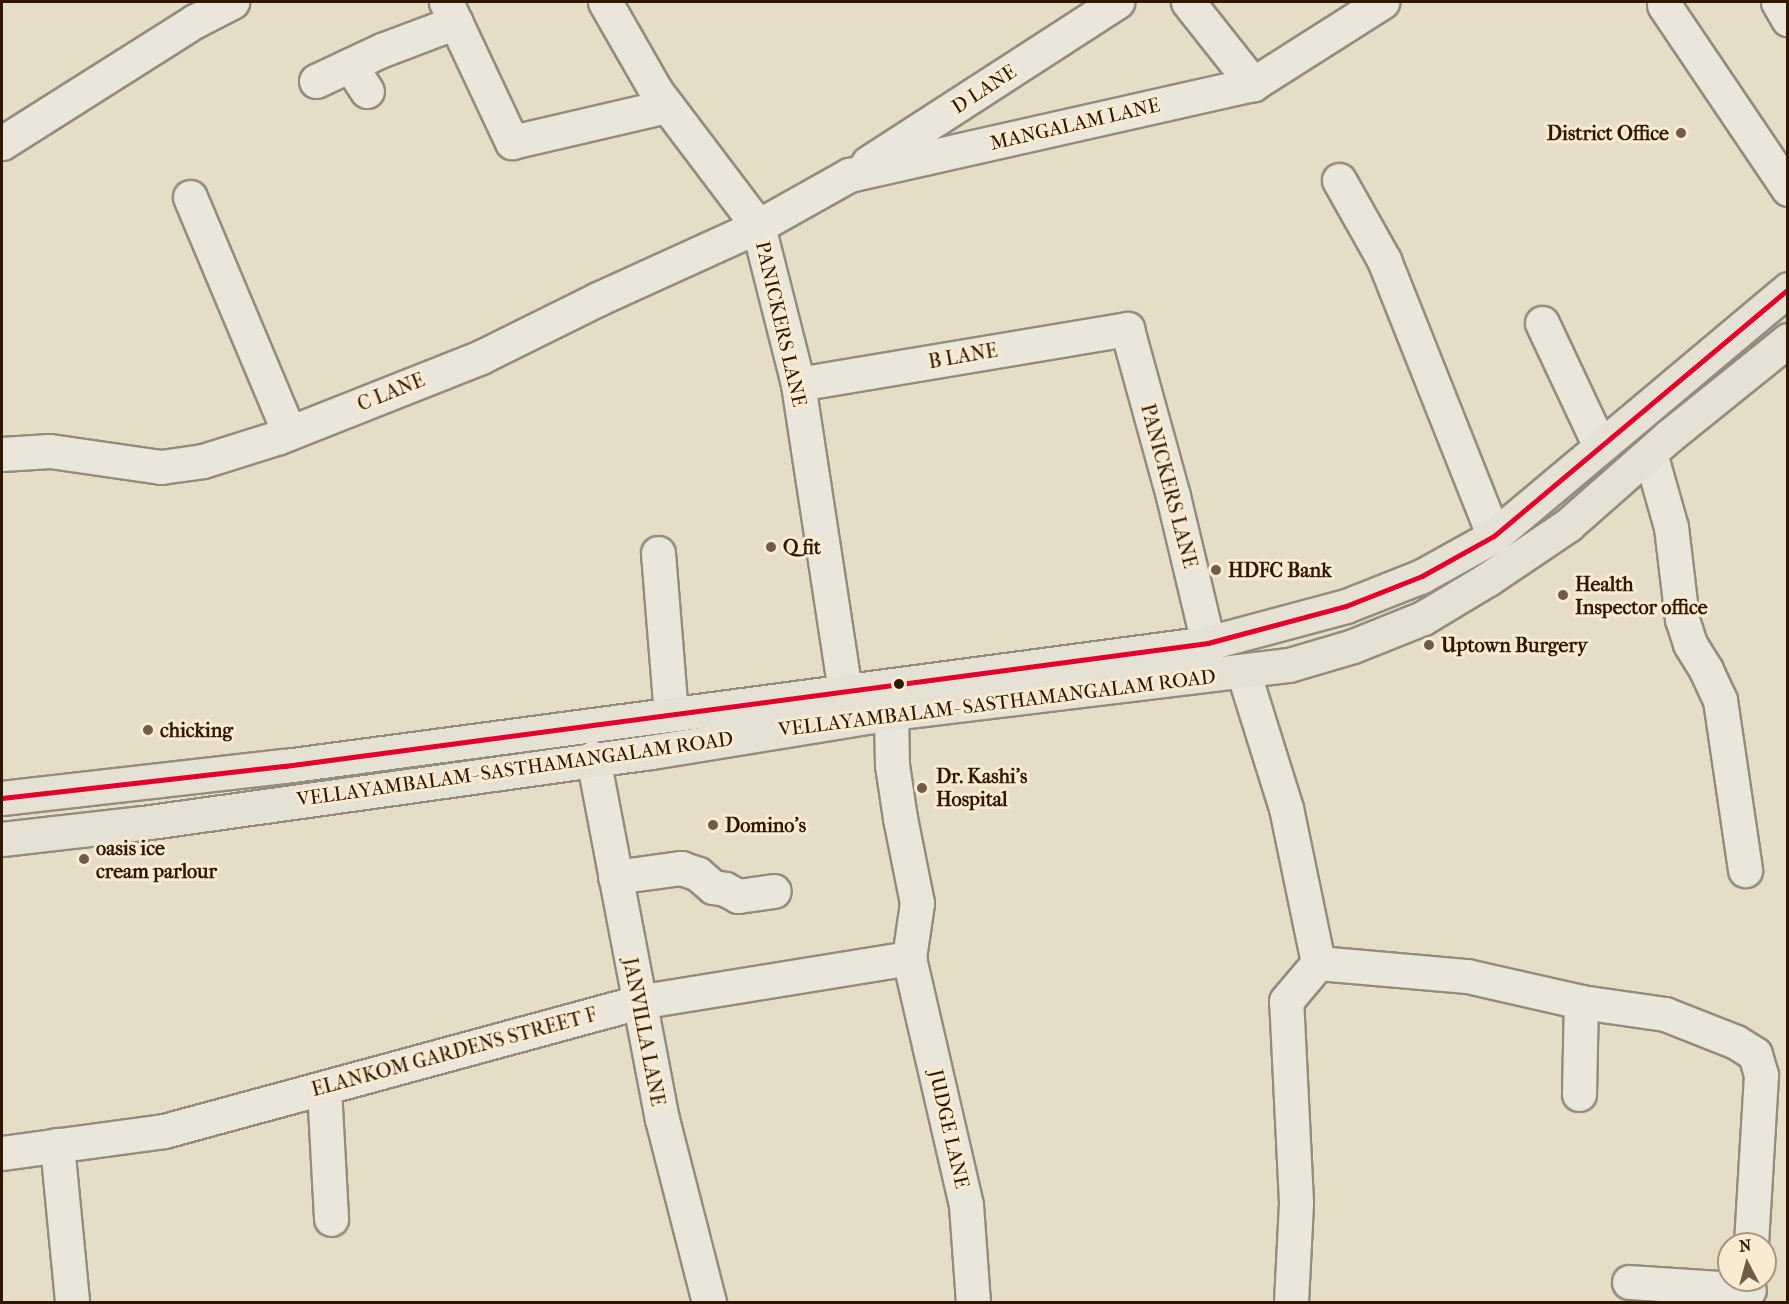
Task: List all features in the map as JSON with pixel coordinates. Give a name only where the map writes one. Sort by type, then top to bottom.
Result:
[{"type":"main road","name":"VELLAYAMBALAM- SASTHAMANGALAM ROAD","points":[[8,797],[285,766],[1208,644],[1346,606],[1422,576],[1494,536],[1777,298]]},
{"type":"main road","name":"VELLAYAMBALAM- SASTHAMANGALAM ROAD","points":[[9,838],[143,823],[593,758],[651,752],[891,713],[1289,665],[1353,646],[1423,618],[1488,579],[1568,525],[1650,453],[1788,340]]},
{"type":"main road","points":[[8,797],[9,838]]},
{"type":"street","points":[[2,143],[195,21],[232,2]]},
{"type":"street","name":"PANICKERS LANE","points":[[605,2],[656,91],[758,226],[798,384],[845,692]]},
{"type":"street","name":"D LANE","points":[[849,175],[1117,2]]},
{"type":"street","points":[[1188,2],[1253,84]]},
{"type":"street","name":"MANGALAM LANE","points":[[758,226],[849,175],[1253,84],[1382,2]]},
{"type":"street","points":[[1778,2],[1788,19]]},
{"type":"street","points":[[1664,5],[1788,189]]},
{"type":"street","points":[[316,81],[359,78],[382,50],[451,12],[512,142],[667,106]]},
{"type":"street","points":[[1340,180],[1384,260],[1494,536]]},
{"type":"street","points":[[190,197],[288,433]]},
{"type":"street","name":"C LANE","points":[[2,454],[50,451],[161,467],[203,461],[288,433],[481,357],[598,299],[758,226]]},
{"type":"street","points":[[1777,298],[1788,334]]},
{"type":"street","points":[[1542,323],[1600,446]]},
{"type":"street","name":"PANICKERS LANE","points":[[1128,329],[1173,496],[1208,644]]},
{"type":"street","name":"B LANE","points":[[798,384],[1128,329]]},
{"type":"street","points":[[1650,453],[1671,527],[1682,619],[1690,644],[1706,670],[1720,700],[1746,870]]},
{"type":"street","points":[[658,553],[671,714]]},
{"type":"street","points":[[1243,671],[1286,808],[1318,963]]},
{"type":"street","points":[[891,713],[892,765],[917,903],[909,958]]},
{"type":"street","name":"JANVILLA LANE","points":[[593,758],[662,1119],[709,1302]]},
{"type":"street","points":[[615,877],[681,868],[698,874],[713,887],[738,896],[774,891]]},
{"type":"street","name":"ELANKOM GARDENS STREET F","points":[[2,1153],[164,1131],[638,1002],[909,958]]},
{"type":"street","name":"JUDGE LANE","points":[[909,958],[966,1205],[973,1302]]},
{"type":"street","points":[[1318,963],[1467,976],[1581,1002],[1665,1014],[1736,1041],[1755,1054],[1761,1075],[1752,1232]]},
{"type":"street","points":[[1291,1302],[1296,1202],[1286,1001],[1318,963]]},
{"type":"street","points":[[1579,1094],[1581,1002]]},
{"type":"street","points":[[324,1088],[331,1219]]},
{"type":"street","points":[[57,1145],[72,1302]]},
{"type":"street","points":[[1629,1282],[1717,1289]]},
{"type":"transit line","points":[[2,798],[285,766],[1208,643],[1346,606],[1422,576],[1494,536],[1788,289]]},
{"type":"place","name":"District Office","points":[[1681,133]]},
{"type":"place","name":"Q fit","points":[[771,547]]},
{"type":"place","name":"HDFC Bank","points":[[1216,570]]},
{"type":"place","name":"Health Inspector office","points":[[1563,595]]},
{"type":"place","name":"Uptown Burgery","points":[[1429,645]]},
{"type":"place","name":"chicking","points":[[148,730]]},
{"type":"place","name":"Dr. Kashi's Hospital","points":[[922,788]]},
{"type":"place","name":"Domino's","points":[[713,825]]},
{"type":"place","name":"oasis ice cream parlour","points":[[84,859]]}]
